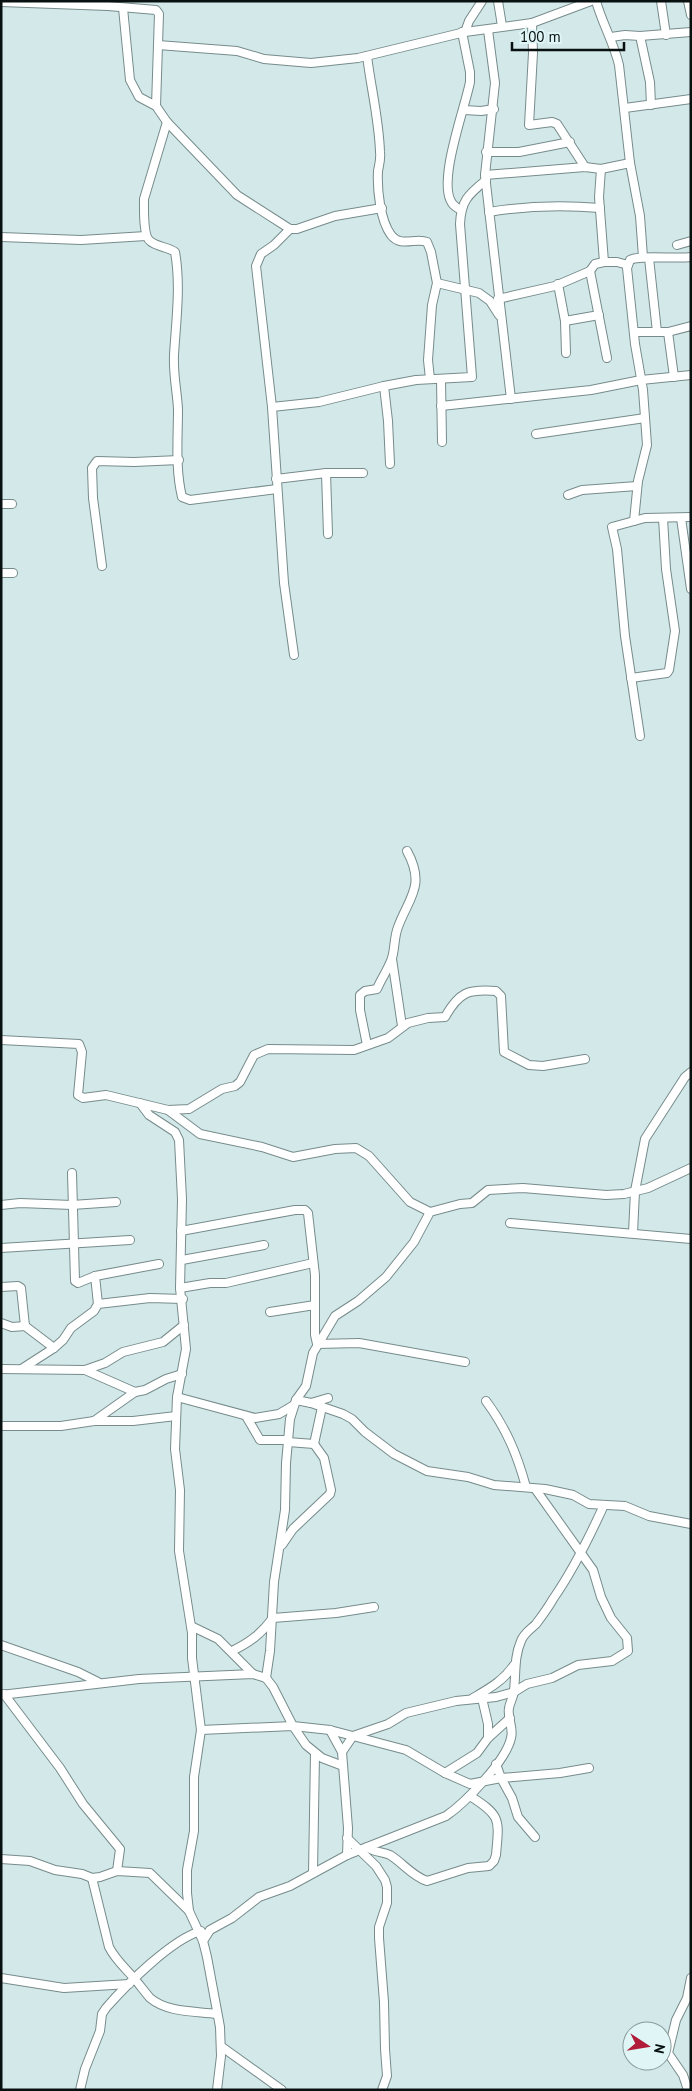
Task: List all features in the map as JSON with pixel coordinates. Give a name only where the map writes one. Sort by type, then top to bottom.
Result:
[{"type":"street","points":[[461,210],[452,204],[450,200],[447,179],[453,146],[464,110],[470,72],[464,32],[482,1]]},
{"type":"street","points":[[498,1],[502,26]]},
{"type":"street","points":[[158,45],[237,51],[264,59],[311,63],[367,56],[464,32],[488,30],[532,22],[591,1]]},
{"type":"street","points":[[596,1],[619,65],[630,163],[640,216],[657,332]]},
{"type":"street","points":[[661,1],[666,35]]},
{"type":"street","points":[[688,1],[691,15]]},
{"type":"street","points":[[1,2],[108,4],[123,8],[154,10],[158,12],[156,106]]},
{"type":"street","points":[[123,8],[132,88],[139,96],[156,106],[167,122],[237,195],[290,229],[297,229],[335,216],[382,208]]},
{"type":"street","points":[[532,22],[533,53],[529,125],[555,123],[586,167]]},
{"type":"street","points":[[488,30],[495,83],[494,109],[486,152],[486,177],[500,317],[511,399]]},
{"type":"street","points":[[610,37],[625,34],[640,36],[691,32]]},
{"type":"street","points":[[640,36],[650,82],[651,105]]},
{"type":"street","points":[[367,56],[380,151],[378,192],[385,222],[391,235],[397,240],[403,242],[424,240],[427,242],[431,252],[437,283],[432,306],[428,360],[430,379]]},
{"type":"street","points":[[625,108],[691,99]]},
{"type":"street","points":[[464,110],[480,111],[494,109]]},
{"type":"street","points":[[167,122],[144,199],[146,236],[151,242],[175,252],[177,264],[178,306],[174,379],[178,408],[178,460],[182,497],[185,499],[276,490]]},
{"type":"street","points":[[486,152],[519,152],[570,142]]},
{"type":"street","points":[[272,407],[319,402],[384,386],[430,379],[441,380],[472,377],[461,210],[466,198],[486,177],[586,167],[602,169],[630,163]]},
{"type":"street","points":[[602,169],[600,208],[604,262]]},
{"type":"street","points":[[489,212],[513,208],[575,206],[600,208]]},
{"type":"street","points":[[290,229],[274,245],[261,254],[256,266],[272,407],[276,490],[284,583],[294,655]]},
{"type":"street","points":[[1,237],[81,240],[146,236]]},
{"type":"street","points":[[634,521],[638,486],[647,445],[628,265],[632,258],[691,256],[689,241],[678,245]]},
{"type":"street","points":[[498,299],[542,290],[590,271],[595,264],[617,262],[628,265]]},
{"type":"street","points":[[590,271],[607,358]]},
{"type":"street","points":[[437,283],[484,296],[500,317]]},
{"type":"street","points":[[558,284],[565,321],[566,354]]},
{"type":"street","points":[[565,321],[599,315]]},
{"type":"street","points":[[634,332],[668,332],[691,326]]},
{"type":"street","points":[[668,332],[674,377]]},
{"type":"street","points":[[441,406],[591,390],[641,380],[691,375]]},
{"type":"street","points":[[441,380],[442,442]]},
{"type":"street","points":[[384,386],[390,464]]},
{"type":"street","points":[[536,434],[645,418]]},
{"type":"street","points":[[102,566],[93,498],[92,468],[97,461],[178,460]]},
{"type":"street","points":[[276,479],[326,473],[363,473]]},
{"type":"street","points":[[326,473],[328,534]]},
{"type":"street","points":[[568,495],[582,490],[638,486]]},
{"type":"street","points":[[1,504],[12,504]]},
{"type":"street","points":[[640,736],[625,636],[617,549],[612,527],[645,518],[691,517]]},
{"type":"street","points":[[631,678],[667,673],[669,670],[675,630],[666,569],[663,518]]},
{"type":"street","points":[[681,518],[691,589]]},
{"type":"street","points":[[1,574],[13,573]]},
{"type":"street","points":[[402,1026],[392,957],[393,943],[398,926],[413,897],[415,888],[412,860],[407,851]]},
{"type":"street","points":[[367,1045],[360,1010],[360,996],[365,991],[377,989],[392,957]]},
{"type":"street","points":[[1,1040],[78,1044],[82,1052],[78,1094],[83,1098],[106,1095],[168,1110],[189,1109],[222,1089],[235,1086],[240,1082],[254,1055],[268,1049],[354,1050],[388,1038],[402,1026],[428,1018],[446,1017],[462,994],[479,990],[496,991],[501,996],[504,1052],[529,1065],[543,1066],[586,1059]]},
{"type":"street","points":[[633,1233],[635,1192],[645,1139],[685,1077],[691,1072]]},
{"type":"street","points":[[140,1103],[149,1115],[175,1132],[179,1140],[182,1199],[180,1288],[183,1299],[186,1349],[177,1398],[176,1416],[176,1463],[180,1490],[179,1551],[191,1626],[194,1675],[201,1730],[194,1776],[194,1831],[187,1870],[189,1911],[203,1941],[213,1983],[222,2047],[217,2090]]},
{"type":"street","points":[[168,1110],[200,1134],[262,1147],[293,1157],[335,1149],[356,1148],[369,1156],[410,1202],[430,1212],[460,1204],[472,1203],[488,1190],[523,1188],[606,1195],[635,1192],[691,1168]]},
{"type":"street","points":[[72,1173],[74,1280],[78,1283],[95,1276],[159,1264]]},
{"type":"street","points":[[1,1205],[20,1203],[72,1205],[116,1202]]},
{"type":"street","points":[[181,1232],[295,1210],[305,1210],[308,1213],[313,1263],[315,1334],[317,1344]]},
{"type":"street","points":[[177,1398],[193,1400],[259,1418],[286,1411],[306,1386],[313,1353],[335,1316],[358,1301],[386,1277],[414,1242],[430,1212]]},
{"type":"street","points":[[510,1223],[691,1239]]},
{"type":"street","points":[[1,1248],[130,1240]]},
{"type":"street","points":[[182,1260],[264,1245]]},
{"type":"street","points":[[180,1288],[210,1283],[226,1283],[313,1263]]},
{"type":"street","points":[[23,1368],[54,1348],[63,1340],[71,1328],[94,1312],[98,1304],[95,1276]]},
{"type":"street","points":[[1,1287],[18,1286],[21,1288],[25,1326]]},
{"type":"street","points":[[98,1304],[150,1298],[183,1299]]},
{"type":"street","points":[[270,1312],[315,1305]]},
{"type":"street","points":[[1,1323],[12,1327],[25,1326],[54,1348]]},
{"type":"street","points":[[85,1370],[123,1352],[163,1342],[184,1325]]},
{"type":"street","points":[[317,1344],[359,1344],[465,1362]]},
{"type":"street","points":[[1,1369],[85,1370],[135,1392]]},
{"type":"street","points":[[94,1421],[135,1392],[145,1390],[166,1379],[182,1374]]},
{"type":"street","points":[[280,1547],[293,1529],[330,1494],[324,1458],[314,1444],[321,1407],[328,1398],[310,1403]]},
{"type":"street","points":[[486,1401],[502,1424],[510,1440],[526,1487]]},
{"type":"street","points":[[295,1402],[310,1403],[333,1410],[352,1419],[378,1442],[418,1467],[433,1472],[457,1475],[494,1485],[526,1487],[536,1490],[545,1489],[573,1495],[584,1502],[625,1506],[649,1516],[691,1524]]},
{"type":"street","points":[[266,1678],[273,1618],[274,1582],[285,1510],[290,1419],[295,1402]]},
{"type":"street","points":[[286,1411],[290,1419]]},
{"type":"street","points":[[1,1426],[61,1426],[94,1421],[133,1422],[176,1416]]},
{"type":"street","points":[[246,1416],[260,1440],[314,1444]]},
{"type":"street","points":[[251,1426],[259,1418]]},
{"type":"street","points":[[342,1752],[353,1736],[388,1724],[406,1713],[456,1701],[496,1697],[514,1692],[526,1684],[552,1678],[578,1665],[612,1661],[628,1650],[627,1638],[611,1618],[601,1597],[592,1570],[536,1490]]},
{"type":"street","points":[[472,1699],[507,1676],[515,1663],[523,1637],[540,1619],[582,1554],[604,1505]]},
{"type":"street","points":[[232,1651],[249,1643],[264,1630],[273,1618],[318,1615],[374,1607]]},
{"type":"street","points":[[191,1626],[218,1638],[253,1674]]},
{"type":"street","points":[[1,1645],[78,1672],[98,1682]]},
{"type":"street","points":[[80,2090],[87,2061],[100,2031],[102,2014],[132,1982],[163,1954],[184,1939],[198,1932],[210,1930],[232,1918],[259,1897],[290,1886],[347,1855],[446,1816],[460,1806],[496,1764],[511,1740],[508,1709],[514,1692],[515,1663]]},
{"type":"street","points":[[3,1695],[64,1689],[98,1682],[194,1675],[253,1674],[266,1678],[273,1687],[293,1726],[315,1754],[343,1766]]},
{"type":"street","points":[[3,1695],[60,1768],[83,1804],[120,1849],[117,1871]]},
{"type":"street","points":[[496,1697],[508,1709]]},
{"type":"street","points":[[482,1698],[488,1724],[488,1738]]},
{"type":"street","points":[[445,1773],[477,1753],[488,1738],[510,1718]]},
{"type":"street","points":[[201,1730],[293,1726],[330,1730],[406,1750],[472,1790],[491,1809],[497,1818],[496,1855],[494,1861],[489,1866],[468,1868],[427,1881],[408,1870],[388,1854],[364,1849],[347,1838]]},
{"type":"street","points":[[330,1730],[342,1752],[347,1801],[347,1855]]},
{"type":"street","points":[[313,1873],[315,1754]]},
{"type":"street","points":[[496,1764],[512,1798],[518,1817],[535,1837]]},
{"type":"street","points":[[482,1782],[501,1778],[560,1774],[589,1768]]},
{"type":"street","points":[[364,1849],[381,1873],[386,1887],[387,1903],[379,1927],[387,2076],[382,2090]]},
{"type":"street","points":[[1,1859],[30,1861],[55,1870],[82,1874],[92,1878],[117,1871],[152,1873],[189,1911]]},
{"type":"street","points":[[92,1878],[109,1947],[132,1982],[163,2006],[217,2014]]},
{"type":"street","points":[[203,1941],[210,1930]]},
{"type":"street","points":[[1,1978],[64,1988],[132,1982]]},
{"type":"street","points":[[688,2090],[683,2076],[668,2053],[676,2020],[687,1998],[691,1978]]},
{"type":"street","points":[[222,2047],[282,2090]]}]
